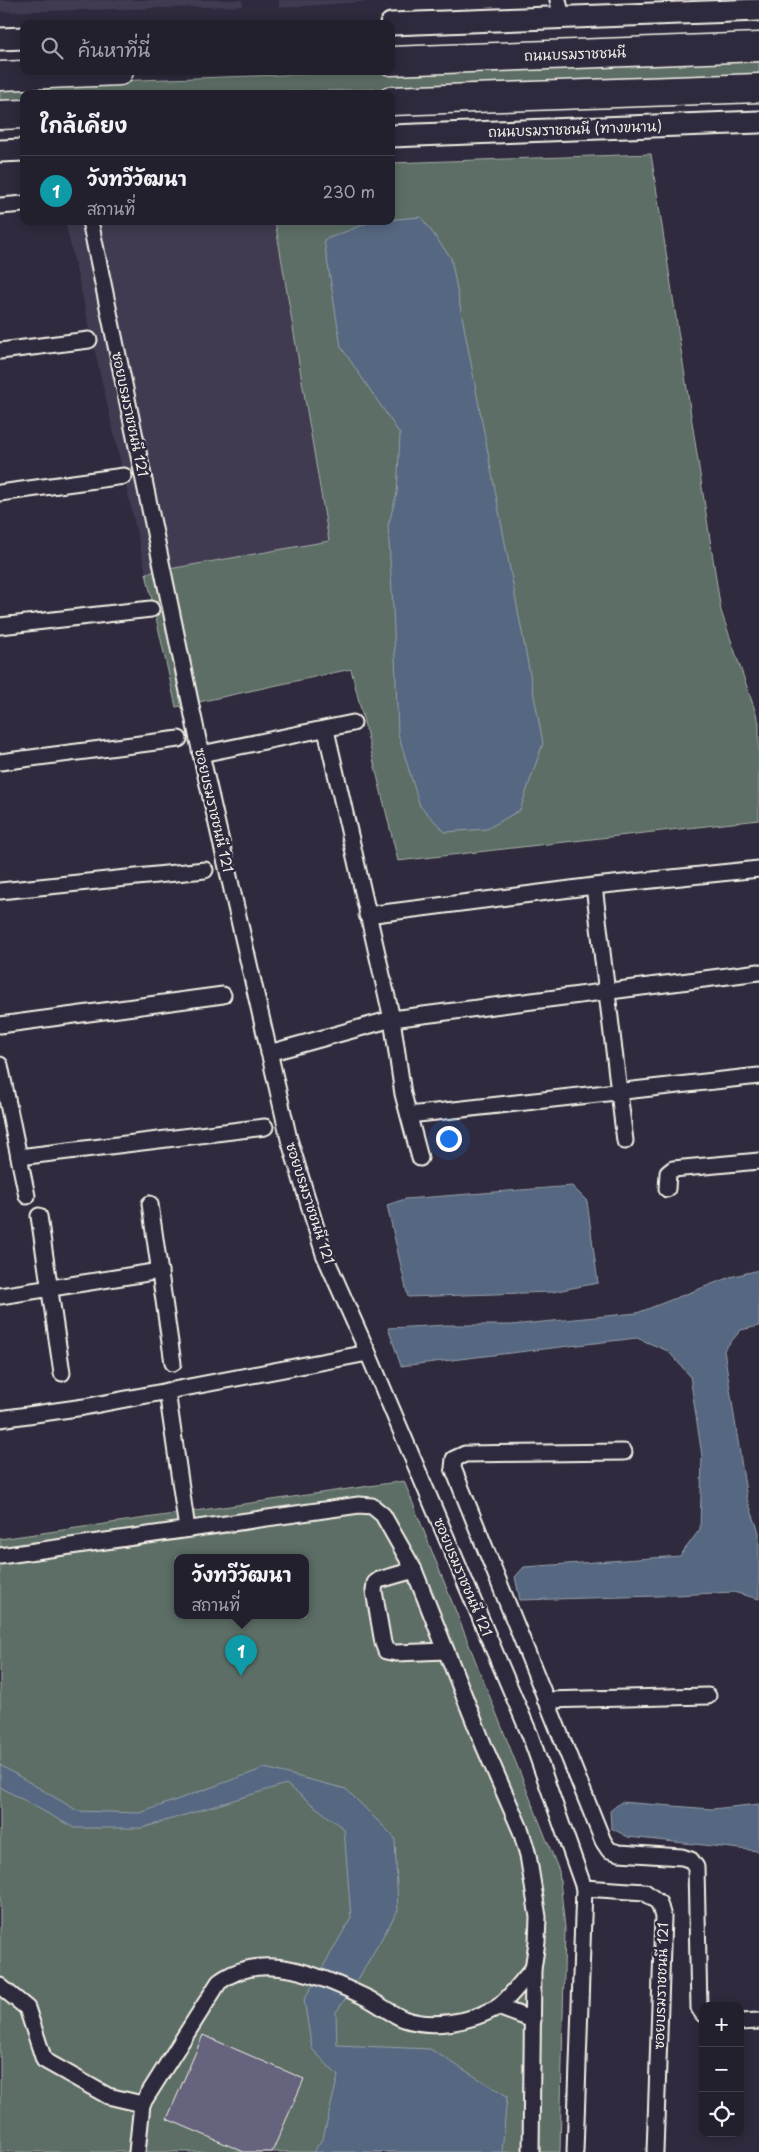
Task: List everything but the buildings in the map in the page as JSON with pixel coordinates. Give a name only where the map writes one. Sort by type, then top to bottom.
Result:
[{"type":"highway","name":"ถนนบรมราชชนนี","points":[[395,61],[759,47]]},
{"type":"highway","points":[[0,76],[24,75]]},
{"type":"highway","points":[[395,101],[759,88]]},
{"type":"highway","points":[[0,115],[20,114]]},
{"type":"main road","points":[[395,24],[560,9],[759,10]]},
{"type":"main road","points":[[0,39],[20,38]]},
{"type":"main road","name":"ถนนบรมราชชนนี (ทางขนาน)","points":[[395,136],[759,122]]},
{"type":"main road","points":[[0,151],[20,150]]},
{"type":"street","points":[[0,206],[20,204]]},
{"type":"street","name":"ซอยบรมราชชนนี 121","points":[[91,225],[201,754],[289,1139],[324,1254],[530,1735],[584,1888],[645,1892],[659,1902],[663,1918],[655,2152]]},
{"type":"street","points":[[0,351],[89,340]]},
{"type":"street","points":[[0,493],[124,476]]},
{"type":"street","points":[[0,626],[151,609]]},
{"type":"street","points":[[201,754],[353,723]]},
{"type":"street","points":[[326,730],[392,1019],[403,1094],[420,1158]]},
{"type":"street","points":[[0,762],[179,739]]},
{"type":"street","points":[[367,915],[594,886],[759,869]]},
{"type":"street","points":[[0,890],[205,870]]},
{"type":"street","points":[[594,886],[625,1141]]},
{"type":"street","points":[[269,1053],[392,1019],[606,990],[759,972]]},
{"type":"street","points":[[0,1024],[223,995]]},
{"type":"street","points":[[0,1065],[27,1196]]},
{"type":"street","points":[[409,1115],[759,1076]]},
{"type":"street","points":[[19,1157],[265,1127]]},
{"type":"street","points":[[667,1189],[668,1174],[674,1169],[759,1161]]},
{"type":"street","points":[[150,1204],[173,1363]]},
{"type":"street","points":[[39,1216],[62,1373]]},
{"type":"street","points":[[0,1296],[160,1271]]},
{"type":"street","points":[[0,1419],[84,1407],[368,1353]]},
{"type":"street","points":[[167,1391],[187,1529]]},
{"type":"street","points":[[624,1452],[465,1454],[454,1458],[453,1468],[603,1841],[609,1850],[619,1853],[682,1857],[691,1860],[696,1867],[699,2008]]},
{"type":"street","points":[[0,1556],[359,1505],[372,1506],[383,1515],[414,1570],[521,1831],[528,1855],[538,1917],[533,1969],[531,2152]]},
{"type":"street","points":[[414,1570],[375,1583],[374,1591],[386,1651],[396,1653],[446,1651]]},
{"type":"street","points":[[545,1700],[708,1696]]},
{"type":"street","points":[[575,2152],[584,1888]]},
{"type":"street","points":[[137,2152],[142,2104],[219,1982],[230,1974],[244,1969],[273,1966],[313,1976],[367,1998],[404,2019],[426,2023],[451,2023],[475,2017],[498,2007],[533,1969]]},
{"type":"street","points":[[0,1986],[27,2008],[44,2060],[108,2096],[142,2104]]},
{"type":"street","points":[[498,2007],[533,2020]]},
{"type":"street","points":[[744,2022],[759,2021]]},
{"type":"shaded area","points":[[0,0],[242,0],[243,6],[0,12]]},
{"type":"shaded area","points":[[279,0],[386,0],[279,8]]},
{"type":"shaded area","points":[[66,225],[276,225],[329,541],[146,573]]},
{"type":"green space","points":[[759,55],[759,75],[353,90],[20,90],[20,101],[0,102],[0,85],[279,75],[395,75],[395,71]]},
{"type":"green space","points":[[651,154],[721,611],[759,722],[759,820],[398,861],[351,669],[176,707],[146,573],[329,541],[276,225],[395,225],[395,163]]},
{"type":"green space","points":[[404,1481],[559,1871],[565,1928],[560,2152],[0,2152],[0,1539]]},
{"type":"water","points":[[421,217],[451,258],[543,743],[520,810],[487,829],[445,832],[420,806],[398,734],[388,526],[397,493],[400,434],[341,347],[324,240],[363,225],[395,225],[395,219]]},
{"type":"water","points":[[572,1186],[587,1201],[598,1283],[552,1292],[408,1297],[387,1205],[405,1199]]},
{"type":"water","points":[[759,1270],[759,1326],[741,1330],[724,1350],[747,1499],[759,1532],[759,1599],[733,1592],[520,1600],[515,1577],[524,1567],[680,1556],[700,1529],[702,1456],[690,1376],[668,1351],[637,1338],[401,1366],[388,1328],[448,1325],[511,1325],[637,1313],[730,1277]]},
{"type":"water","points":[[0,1765],[78,1811],[140,1813],[265,1768],[346,1789],[395,1838],[398,1910],[353,1988],[336,2012],[337,2045],[430,2049],[507,2096],[502,2152],[313,2152],[323,2138],[338,2076],[312,2049],[304,2000],[351,1918],[344,1829],[286,1784],[142,1828],[74,1828],[0,1787]]},
{"type":"water","points":[[621,1802],[712,1809],[759,1804],[759,1851],[628,1837],[611,1828],[610,1811]]},
{"type":"place","name":"วังทวีวัฒนา","points":[[241,1676]]}]
